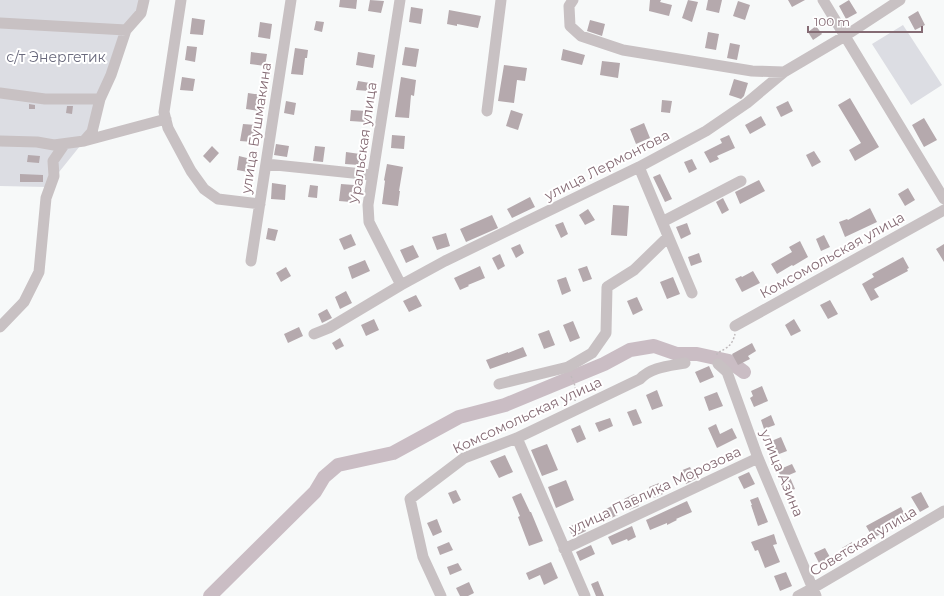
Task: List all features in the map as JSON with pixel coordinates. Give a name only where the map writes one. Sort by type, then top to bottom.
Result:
[{"type":"street","points":[[84,141],[92,132],[100,99],[111,75],[126,30],[141,12],[144,0]]},
{"type":"street","points":[[181,0],[164,112],[168,128],[191,171],[204,189],[218,199],[260,204]]},
{"type":"street","name":"улица Бушмакина","points":[[251,261],[291,0]]},
{"type":"street","name":"Уральская улица","points":[[400,0],[368,205],[369,222],[400,284]]},
{"type":"street","points":[[487,111],[497,0]]},
{"type":"street","points":[[572,0],[569,6],[570,26],[580,36],[623,50],[752,71],[784,72]]},
{"type":"street","points":[[823,0],[944,199]]},
{"type":"street","name":"улица Лермонтова","points":[[314,334],[329,328],[400,284],[639,167],[706,131],[747,103],[784,72],[845,36],[900,0]]},
{"type":"street","points":[[0,23],[126,30]]},
{"type":"street","points":[[0,93],[45,98],[100,99]]},
{"type":"street","points":[[0,141],[37,142],[54,146],[64,145],[166,119]]},
{"type":"street","points":[[0,327],[24,302],[39,272],[46,198],[54,176],[53,161],[64,145]]},
{"type":"street","points":[[266,164],[372,176]]},
{"type":"street","points":[[639,167],[692,293]]},
{"type":"street","points":[[662,222],[741,181]]},
{"type":"street","name":"Комсомольская улица","points":[[735,326],[944,210]]},
{"type":"street","name":"Комсомольская улица","points":[[499,384],[568,368],[592,353],[606,333],[607,287],[634,270],[668,237]]},
{"type":"street","name":"улица Азина","points":[[717,359],[727,372],[758,458],[815,592]]},
{"type":"street","name":"Комсомольская улица","points":[[441,596],[423,557],[410,499],[464,458],[517,438],[640,379],[645,374],[657,368],[685,363]]},
{"type":"street","points":[[517,438],[585,596]]},
{"type":"street","name":"улица Павлика Морозова","points":[[564,549],[758,458]]},
{"type":"street","name":"Советская улица","points":[[798,596],[815,592],[944,511]]},
{"type":"path","points":[[717,359],[734,341],[736,333],[735,326]]},
{"type":"path","points":[[570,374],[576,390],[574,411]]},
{"type":"green space","name":"с/т Энергетик","points":[[0,0],[144,0],[123,33],[84,141],[47,187],[0,186]]},
{"type":"green space","points":[[903,25],[942,85],[911,105],[872,44]]},
{"type":"building","points":[[340,0],[357,0],[356,9],[339,7]]},
{"type":"building","points":[[370,0],[384,1],[381,13],[368,11]]},
{"type":"building","points":[[650,0],[661,0],[660,2],[672,5],[669,16],[649,11]]},
{"type":"building","points":[[688,0],[698,2],[692,22],[682,18]]},
{"type":"building","points":[[708,0],[722,0],[719,13],[706,10]]},
{"type":"building","points":[[788,0],[805,0],[792,7]]},
{"type":"building","points":[[849,0],[857,13],[846,19],[839,6]]},
{"type":"building","points":[[738,1],[750,5],[745,20],[733,16]]},
{"type":"building","points":[[411,7],[423,9],[421,24],[409,22]]},
{"type":"building","points":[[449,10],[481,16],[478,28],[457,24],[457,26],[447,24]]},
{"type":"building","points":[[918,11],[925,25],[915,30],[908,17]]},
{"type":"building","points":[[192,18],[205,20],[203,35],[190,34]]},
{"type":"building","points":[[590,20],[605,24],[602,36],[587,31]]},
{"type":"building","points":[[316,21],[324,22],[322,32],[314,30]]},
{"type":"building","points":[[260,22],[272,24],[270,39],[258,37]]},
{"type":"building","points":[[816,26],[822,34],[813,40],[808,32]]},
{"type":"building","points":[[708,32],[719,34],[716,50],[705,48]]},
{"type":"building","points":[[730,43],[740,45],[737,60],[727,58]]},
{"type":"building","points":[[187,46],[197,47],[195,62],[185,60]]},
{"type":"building","points":[[405,47],[419,49],[416,67],[402,65]]},
{"type":"building","points":[[295,48],[308,50],[307,58],[305,58],[303,75],[291,74]]},
{"type":"building","points":[[563,49],[585,55],[582,65],[561,60]]},
{"type":"building","points":[[251,52],[267,54],[265,66],[250,64]]},
{"type":"building","points":[[358,52],[375,55],[373,68],[356,65]]},
{"type":"building","points":[[602,61],[620,63],[618,78],[600,75]]},
{"type":"building","points":[[504,65],[527,68],[525,81],[517,80],[514,103],[498,101]]},
{"type":"building","points":[[182,77],[195,79],[193,91],[180,90]]},
{"type":"building","points":[[401,77],[416,80],[414,96],[411,95],[409,118],[395,117]]},
{"type":"building","points":[[734,79],[748,83],[744,96],[741,99],[729,95]]},
{"type":"building","points":[[358,81],[370,83],[369,91],[356,90]]},
{"type":"building","points":[[248,93],[262,95],[260,111],[246,109]]},
{"type":"building","points":[[850,98],[879,147],[855,161],[849,150],[861,143],[838,105]]},
{"type":"building","points":[[662,100],[672,101],[670,113],[661,112]]},
{"type":"building","points":[[286,101],[296,103],[294,115],[284,113]]},
{"type":"building","points":[[788,101],[793,111],[781,117],[776,107]]},
{"type":"building","points":[[29,104],[35,105],[35,109],[29,109]]},
{"type":"building","points":[[67,106],[73,106],[72,114],[66,113]]},
{"type":"building","points":[[351,110],[366,111],[365,122],[350,121]]},
{"type":"building","points":[[511,110],[523,114],[518,130],[506,126]]},
{"type":"building","points":[[761,116],[766,125],[750,134],[745,125]]},
{"type":"building","points":[[924,118],[937,140],[924,147],[912,125]]},
{"type":"building","points":[[644,123],[650,138],[636,144],[630,129]]},
{"type":"building","points":[[243,124],[256,125],[253,142],[240,141]]},
{"type":"building","points":[[392,135],[405,136],[404,149],[391,148]]},
{"type":"building","points":[[729,135],[735,148],[717,156],[719,159],[710,163],[704,152],[722,143],[720,139]]},
{"type":"building","points":[[276,144],[289,146],[287,157],[274,155]]},
{"type":"building","points":[[212,146],[219,153],[210,163],[203,156]]},
{"type":"building","points":[[315,146],[325,147],[323,162],[313,161]]},
{"type":"building","points":[[814,151],[821,162],[812,167],[806,155]]},
{"type":"building","points":[[346,152],[360,154],[359,165],[345,164]]},
{"type":"building","points":[[28,155],[40,156],[39,163],[27,162]]},
{"type":"building","points":[[239,156],[251,159],[248,172],[237,170]]},
{"type":"building","points":[[692,159],[697,169],[689,173],[684,162]]},
{"type":"building","points":[[387,164],[403,167],[398,206],[382,204]]},
{"type":"building","points":[[20,174],[43,175],[43,182],[20,182]]},
{"type":"building","points":[[660,174],[672,199],[665,202],[653,177]]},
{"type":"building","points":[[759,180],[765,191],[740,204],[735,192]]},
{"type":"building","points":[[272,183],[286,185],[285,200],[271,199]]},
{"type":"building","points":[[341,184],[354,185],[351,202],[339,201]]},
{"type":"building","points":[[310,185],[318,186],[317,198],[308,197]]},
{"type":"building","points":[[908,188],[915,200],[905,206],[898,194]]},
{"type":"building","points":[[530,197],[535,207],[512,218],[507,209]]},
{"type":"building","points":[[723,198],[729,210],[722,214],[716,202]]},
{"type":"building","points":[[613,205],[629,206],[627,236],[611,235]]},
{"type":"building","points":[[870,208],[877,222],[845,237],[839,222],[848,220]]},
{"type":"building","points":[[588,209],[595,220],[585,225],[579,215]]},
{"type":"building","points":[[492,215],[498,228],[466,242],[460,229]]},
{"type":"building","points":[[563,222],[568,234],[561,238],[555,225]]},
{"type":"building","points":[[687,223],[691,234],[681,239],[676,227]]},
{"type":"building","points":[[268,228],[278,230],[275,241],[266,239]]},
{"type":"building","points":[[446,233],[450,246],[437,250],[432,237]]},
{"type":"building","points":[[351,234],[356,245],[344,250],[339,239]]},
{"type":"building","points":[[824,235],[830,247],[821,251],[816,239]]},
{"type":"building","points":[[800,241],[808,257],[777,274],[771,264],[792,252],[789,247]]},
{"type":"building","points":[[520,244],[524,253],[516,258],[511,248]]},
{"type":"building","points":[[944,244],[944,262],[936,249]]},
{"type":"building","points":[[413,245],[419,257],[406,263],[400,250]]},
{"type":"building","points":[[699,253],[702,262],[691,266],[688,257]]},
{"type":"building","points":[[500,254],[505,266],[498,270],[492,258]]},
{"type":"building","points":[[903,257],[909,268],[907,269],[908,271],[874,289],[879,297],[871,301],[862,284],[874,277],[872,274]]},
{"type":"building","points":[[365,260],[370,271],[352,279],[348,267]]},
{"type":"building","points":[[480,266],[485,278],[460,290],[454,278]]},
{"type":"building","points":[[587,266],[592,279],[583,282],[578,269]]},
{"type":"building","points":[[286,267],[291,276],[281,282],[276,273]]},
{"type":"building","points":[[753,271],[760,283],[742,292],[735,279]]},
{"type":"building","points":[[566,277],[571,291],[562,295],[557,280]]},
{"type":"building","points":[[673,277],[680,294],[667,299],[660,282]]},
{"type":"building","points":[[346,291],[352,303],[340,309],[335,297]]},
{"type":"building","points":[[416,295],[422,306],[409,312],[403,301]]},
{"type":"building","points":[[637,297],[643,310],[633,315],[627,301]]},
{"type":"building","points":[[830,300],[838,314],[828,319],[820,305]]},
{"type":"building","points":[[327,309],[332,318],[322,323],[318,314]]},
{"type":"building","points":[[374,319],[379,330],[366,336],[361,325]]},
{"type":"building","points":[[794,319],[801,331],[791,336],[785,325]]},
{"type":"building","points":[[573,321],[580,338],[570,342],[563,325]]},
{"type":"building","points":[[299,327],[303,336],[288,343],[284,334]]},
{"type":"building","points":[[549,330],[555,345],[544,349],[538,334]]},
{"type":"building","points":[[340,338],[344,346],[336,350],[332,343]]},
{"type":"building","points":[[752,343],[756,351],[748,356],[750,359],[738,365],[732,354]]},
{"type":"building","points":[[523,347],[527,356],[490,369],[486,360]]},
{"type":"building","points":[[709,366],[714,377],[700,383],[695,372]]},
{"type":"building","points":[[762,386],[768,401],[754,407],[750,398],[753,396],[751,391]]},
{"type":"building","points":[[657,390],[663,406],[652,410],[646,395]]},
{"type":"building","points":[[717,392],[723,406],[709,411],[704,397]]},
{"type":"building","points":[[636,409],[642,423],[633,426],[627,412]]},
{"type":"building","points":[[771,415],[775,425],[764,429],[761,420]]},
{"type":"building","points":[[610,418],[613,426],[599,432],[595,423]]},
{"type":"building","points":[[716,424],[720,434],[732,428],[737,438],[717,448],[708,428]]},
{"type":"building","points":[[580,425],[586,439],[577,443],[571,429]]},
{"type":"building","points":[[781,437],[787,451],[774,456],[769,442]]},
{"type":"building","points":[[547,444],[558,470],[542,476],[531,450]]},
{"type":"building","points":[[505,455],[513,472],[499,478],[490,461]]},
{"type":"building","points":[[792,464],[796,472],[789,475],[795,489],[787,492],[778,470]]},
{"type":"building","points":[[690,467],[696,479],[686,484],[680,471]]},
{"type":"building","points":[[749,472],[755,484],[744,489],[738,477]]},
{"type":"building","points":[[566,480],[574,500],[556,508],[548,487]]},
{"type":"building","points":[[659,483],[663,494],[654,498],[649,487]]},
{"type":"building","points":[[456,490],[461,500],[453,504],[448,493]]},
{"type":"building","points":[[921,492],[929,507],[920,512],[911,497]]},
{"type":"building","points":[[521,493],[543,541],[529,546],[518,517],[520,516],[512,497]]},
{"type":"building","points":[[634,494],[639,506],[629,510],[624,499]]},
{"type":"building","points":[[758,497],[768,522],[758,526],[750,500]]},
{"type":"building","points":[[687,501],[692,512],[667,525],[667,523],[650,530],[646,520]]},
{"type":"building","points":[[614,505],[618,515],[607,520],[602,511]]},
{"type":"building","points":[[901,507],[908,521],[873,538],[866,526]]},
{"type":"building","points":[[437,519],[442,532],[433,536],[427,523]]},
{"type":"building","points":[[581,522],[586,531],[573,537],[568,527]]},
{"type":"building","points":[[632,526],[636,537],[628,541],[627,539],[612,545],[608,537]]},
{"type":"building","points":[[774,534],[777,544],[773,545],[780,562],[765,568],[758,550],[755,551],[751,542]]},
{"type":"building","points":[[449,542],[453,550],[440,555],[437,547]]},
{"type":"building","points":[[852,542],[856,549],[846,555],[842,548]]},
{"type":"building","points":[[591,545],[595,554],[580,561],[576,552]]},
{"type":"building","points":[[825,548],[831,559],[820,565],[814,553]]},
{"type":"building","points":[[551,562],[558,578],[544,585],[540,575],[529,580],[526,573]]},
{"type":"building","points":[[458,563],[462,570],[450,575],[447,567]]},
{"type":"building","points":[[786,572],[792,586],[780,591],[774,576]]},
{"type":"building","points":[[598,581],[604,596],[596,596],[591,584]]},
{"type":"building","points":[[469,582],[474,593],[468,596],[460,596],[456,588]]},
{"type":"waterway","points":[[210,596],[315,492],[324,477],[338,465],[393,453],[459,417],[505,405],[604,364],[630,350],[654,346],[677,354],[697,354],[729,361],[744,372]]}]
